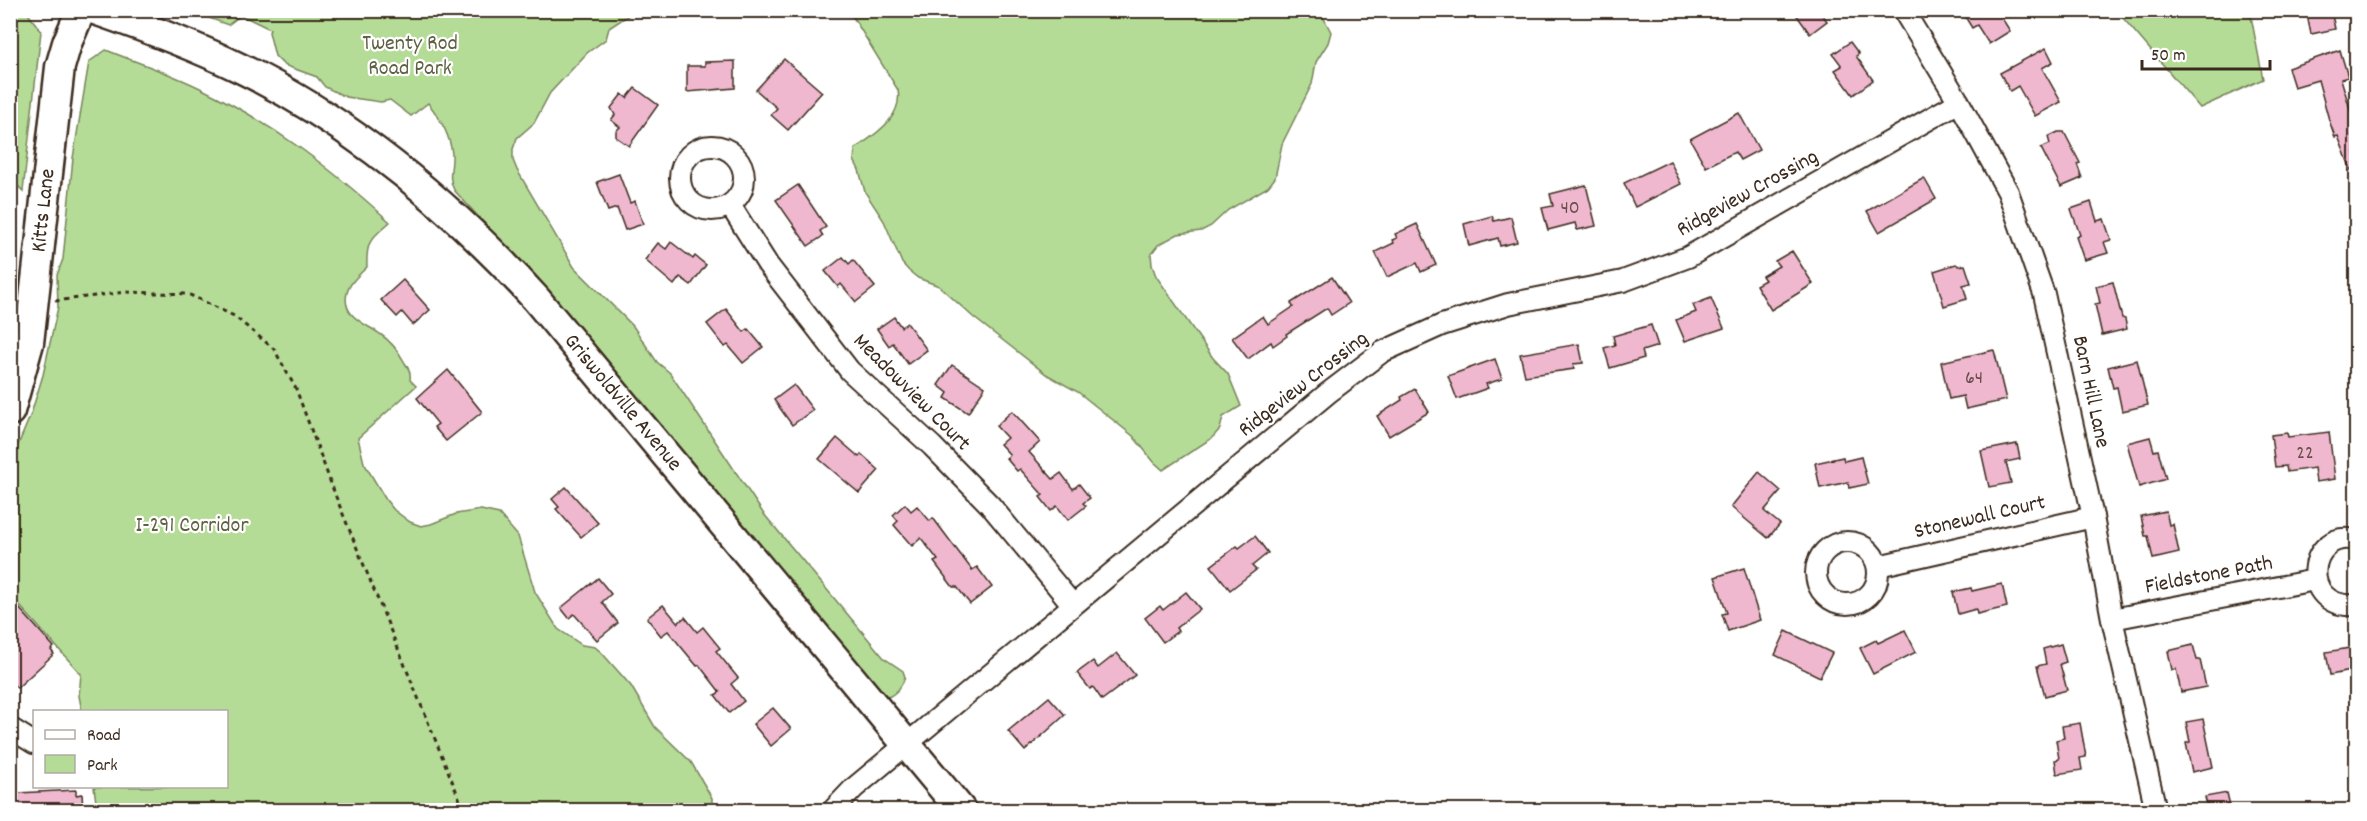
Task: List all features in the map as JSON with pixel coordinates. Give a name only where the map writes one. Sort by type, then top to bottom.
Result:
[{"type":"street","name":"Kitts Lane","points":[[10,411],[29,343],[35,302],[56,96],[67,43],[81,10]]},
{"type":"street","name":"Griswoldville Avenue","points":[[95,10],[224,60],[298,99],[356,136],[443,204],[489,248],[566,333],[961,810]]},
{"type":"street","name":"Barn Hill Lane","points":[[1903,10],[1959,102],[2008,192],[2044,294],[2093,517],[2112,619],[2156,810]]},
{"type":"street","name":"Ridgeview Crossing","points":[[833,810],[854,788],[1072,604],[1328,393],[1382,352],[1442,325],[1508,304],[1623,281],[1688,256],[1959,102]]},
{"type":"street","name":"Meadowview Court","points":[[730,205],[768,266],[850,371],[932,446],[990,505],[1072,604]]},
{"type":"street","name":"Stonewall Court","points":[[1878,566],[2093,517]]},
{"type":"street","points":[[2356,540],[2340,539],[2328,544],[2319,554],[2315,580],[2321,592],[2330,601],[2343,605],[2356,605]]},
{"type":"street","name":"Fieldstone Path","points":[[2112,619],[2315,580]]},
{"type":"street","points":[[10,728],[33,742]]},
{"type":"path","points":[[35,302],[72,300],[126,292],[188,294],[234,316],[274,349],[296,389],[336,496],[464,810]]},
{"type":"green space","points":[[10,11],[26,11],[41,31],[23,191],[11,179]]},
{"type":"green space","name":"Twenty Rod Road Park","points":[[190,11],[635,11],[609,28],[606,39],[587,53],[550,93],[534,123],[517,138],[513,149],[513,160],[574,267],[633,326],[657,362],[670,373],[763,513],[884,658],[903,671],[905,677],[901,686],[888,697],[871,681],[540,284],[454,190],[451,180],[452,154],[447,133],[428,103],[411,116],[390,100],[381,102],[346,97],[325,87],[317,77],[284,65],[275,56],[270,29],[241,15],[228,25]]},
{"type":"green space","points":[[846,11],[1320,11],[1331,32],[1328,43],[1316,62],[1312,84],[1282,144],[1275,178],[1268,187],[1228,210],[1211,226],[1201,231],[1178,234],[1158,245],[1151,254],[1156,276],[1213,358],[1228,374],[1241,406],[1223,417],[1220,429],[1212,438],[1163,470],[1133,436],[1078,392],[1046,374],[973,317],[939,286],[918,278],[902,263],[884,221],[865,192],[854,160],[855,149],[878,132],[892,117],[898,100],[898,90],[853,17]]},
{"type":"green space","points":[[2117,11],[2250,11],[2263,79],[2200,108]]},
{"type":"green space","name":"I-291 Corridor","points":[[106,50],[192,84],[230,104],[302,149],[390,222],[371,241],[367,267],[350,286],[346,301],[348,308],[356,318],[384,337],[394,347],[409,369],[410,380],[416,386],[358,438],[364,463],[386,500],[394,510],[410,522],[421,526],[456,514],[481,510],[499,514],[518,536],[535,592],[558,629],[582,645],[595,647],[631,686],[655,727],[691,762],[712,798],[709,810],[97,810],[94,788],[228,788],[228,710],[82,710],[79,696],[81,674],[11,596],[11,462],[31,414],[43,375],[58,307],[57,275],[63,259],[73,158],[89,62]]},
{"type":"building","points":[[1793,10],[1819,10],[1827,21],[1810,34]]},
{"type":"building","points":[[1961,10],[2001,10],[1998,12],[2010,31],[1989,44],[1977,25],[1972,28]]},
{"type":"building","points":[[2306,10],[2331,10],[2335,29],[2311,34]]},
{"type":"building","points":[[1850,42],[1859,54],[1856,56],[1873,80],[1853,95],[1835,70],[1842,66],[1833,54]]},
{"type":"building","points":[[2046,48],[2053,62],[2042,68],[2061,102],[2035,116],[2018,86],[2010,91],[2000,73]]},
{"type":"building","points":[[2340,50],[2348,77],[2341,79],[2351,112],[2356,110],[2355,180],[2338,136],[2335,137],[2318,80],[2294,87],[2288,68]]},
{"type":"building","points":[[784,59],[822,92],[788,130],[771,115],[777,108],[756,90]]},
{"type":"building","points":[[735,61],[735,88],[687,92],[687,66],[705,66],[705,62]]},
{"type":"building","points":[[635,88],[658,105],[629,146],[616,137],[616,131],[620,127],[611,120],[615,115],[611,108],[622,94],[627,98]]},
{"type":"building","points":[[1739,113],[1759,150],[1740,160],[1735,152],[1706,167],[1690,139]]},
{"type":"building","points":[[2064,132],[2080,163],[2077,164],[2082,178],[2061,187],[2041,148],[2050,144],[2048,137]]},
{"type":"building","points":[[1670,161],[1681,184],[1635,207],[1624,183]]},
{"type":"building","points":[[619,174],[630,203],[635,201],[643,224],[625,230],[617,208],[608,211],[597,182]]},
{"type":"building","points":[[1924,178],[1936,199],[1879,232],[1867,211]]},
{"type":"building","points":[[798,185],[826,227],[820,231],[823,236],[808,246],[776,200]]},
{"type":"building","points":[[1586,185],[1596,226],[1577,230],[1575,223],[1548,230],[1542,208],[1553,206],[1550,194]]},
{"type":"building","points":[[2091,202],[2097,221],[2104,219],[2111,240],[2104,242],[2108,253],[2084,260],[2076,237],[2080,235],[2071,209]]},
{"type":"building","points":[[1492,216],[1494,221],[1511,217],[1517,242],[1500,246],[1498,238],[1469,246],[1464,224]]},
{"type":"building","points":[[1417,224],[1436,265],[1421,272],[1417,263],[1387,277],[1375,252],[1394,243],[1392,240],[1397,238],[1395,234]]},
{"type":"building","points":[[671,242],[693,259],[695,256],[706,265],[691,285],[680,277],[674,285],[645,260],[658,243],[666,249]]},
{"type":"building","points":[[1792,251],[1813,284],[1771,310],[1756,285],[1765,280],[1762,276],[1779,266],[1775,261]]},
{"type":"building","points":[[843,257],[849,264],[853,260],[875,287],[856,302],[841,284],[838,287],[825,271]]},
{"type":"building","points":[[1956,264],[1965,265],[1971,283],[1963,285],[1967,299],[1944,306],[1934,271]]},
{"type":"building","points":[[1332,277],[1349,303],[1331,315],[1327,308],[1286,334],[1287,336],[1273,346],[1271,342],[1248,359],[1232,338],[1263,316],[1268,324],[1293,307],[1291,303]]},
{"type":"building","points":[[403,280],[430,310],[413,325],[402,312],[397,317],[381,300]]},
{"type":"building","points":[[2113,282],[2127,329],[2102,335],[2095,304],[2100,303],[2096,286]]},
{"type":"building","points":[[1711,298],[1724,328],[1685,341],[1676,320],[1696,312],[1693,305]]},
{"type":"building","points":[[726,309],[744,332],[748,329],[763,347],[743,363],[728,345],[725,347],[707,324]]},
{"type":"building","points":[[894,317],[901,327],[907,323],[927,350],[908,364],[893,343],[889,346],[877,329]]},
{"type":"building","points":[[1651,325],[1658,346],[1642,351],[1644,358],[1610,368],[1604,348],[1615,345],[1613,336]]},
{"type":"building","points":[[1579,344],[1583,363],[1573,364],[1574,369],[1525,376],[1520,354]]},
{"type":"building","points":[[1994,350],[2006,400],[1966,409],[1963,396],[1949,399],[1941,362]]},
{"type":"building","points":[[1495,359],[1502,379],[1486,384],[1488,388],[1457,399],[1448,376]]},
{"type":"building","points":[[2137,360],[2148,405],[2122,411],[2117,387],[2113,388],[2108,367]]},
{"type":"building","points":[[952,365],[985,387],[968,413],[945,398],[948,393],[938,385]]},
{"type":"building","points":[[448,370],[482,412],[446,441],[434,427],[438,424],[417,398]]},
{"type":"building","points":[[794,385],[813,410],[792,425],[774,400]]},
{"type":"building","points":[[1415,389],[1429,412],[1389,436],[1377,416]]},
{"type":"building","points":[[1012,411],[1040,442],[1029,452],[1053,479],[1061,473],[1073,489],[1079,484],[1090,498],[1083,503],[1086,506],[1068,520],[1057,506],[1051,511],[1040,497],[1043,495],[1020,469],[1017,471],[1006,458],[1010,455],[1000,444],[1007,438],[996,426]]},
{"type":"building","points":[[2329,432],[2335,479],[2316,482],[2314,468],[2287,472],[2286,466],[2275,467],[2271,435],[2287,433],[2288,437]]},
{"type":"building","points":[[2150,437],[2154,451],[2158,450],[2166,479],[2139,487],[2127,443]]},
{"type":"building","points":[[837,438],[859,457],[861,454],[879,470],[859,493],[819,459]]},
{"type":"building","points":[[2017,444],[2020,459],[2006,462],[2011,483],[1989,487],[1981,451]]},
{"type":"building","points":[[1843,457],[1844,461],[1861,457],[1868,484],[1849,488],[1848,482],[1820,488],[1815,463]]},
{"type":"building","points":[[1759,472],[1781,491],[1764,511],[1780,524],[1768,538],[1731,507]]},
{"type":"building","points":[[566,487],[598,523],[581,537],[556,509],[559,507],[552,499]]},
{"type":"building","points":[[905,504],[911,511],[917,506],[930,521],[933,518],[972,570],[977,567],[992,587],[970,604],[957,587],[953,587],[934,562],[938,560],[921,538],[912,546],[894,525],[898,521],[893,515]]},
{"type":"building","points":[[2166,511],[2169,525],[2173,524],[2179,553],[2153,559],[2141,516]]},
{"type":"building","points":[[1255,536],[1268,553],[1252,566],[1256,570],[1230,590],[1211,566],[1237,546],[1239,548]]},
{"type":"building","points":[[1744,568],[1760,620],[1728,631],[1722,614],[1727,613],[1715,577]]},
{"type":"building","points":[[598,578],[611,594],[602,602],[618,623],[597,640],[574,614],[569,618],[561,608]]},
{"type":"building","points":[[2002,584],[2007,607],[1977,614],[1976,609],[1958,614],[1953,592],[1971,588],[1972,591]]},
{"type":"building","points":[[1186,592],[1200,609],[1163,642],[1145,618],[1160,606],[1163,610]]},
{"type":"building","points":[[10,598],[54,647],[51,650],[54,654],[17,688],[10,681]]},
{"type":"building","points":[[663,605],[678,623],[685,617],[697,632],[703,627],[720,648],[716,651],[738,678],[731,684],[744,701],[729,713],[715,695],[720,692],[699,665],[697,666],[668,631],[661,636],[647,618]]},
{"type":"building","points":[[1905,630],[1916,652],[1873,674],[1860,648],[1876,640],[1878,643]]},
{"type":"building","points":[[1786,631],[1832,653],[1820,677],[1775,655]]},
{"type":"building","points":[[2061,644],[2066,662],[2060,664],[2067,690],[2045,696],[2037,666],[2046,664],[2043,649]]},
{"type":"building","points":[[2193,645],[2197,660],[2200,660],[2206,687],[2181,692],[2176,669],[2172,670],[2168,651]]},
{"type":"building","points":[[2356,647],[2356,670],[2330,675],[2326,652]]},
{"type":"building","points":[[1117,653],[1135,675],[1102,700],[1093,687],[1090,689],[1077,673],[1093,661],[1098,668]]},
{"type":"building","points":[[1049,697],[1065,715],[1025,751],[1008,731]]},
{"type":"building","points":[[773,708],[791,729],[771,746],[753,724]]},
{"type":"building","points":[[2203,719],[2213,767],[2192,772],[2186,743],[2190,742],[2186,722]]},
{"type":"building","points":[[2080,723],[2086,757],[2080,758],[2082,770],[2057,774],[2055,760],[2059,759],[2056,740],[2064,738],[2062,726]]},
{"type":"building","points":[[76,790],[76,795],[82,794],[83,810],[10,810],[10,799],[18,798],[18,793]]},
{"type":"building","points":[[2227,793],[2231,810],[2208,810],[2205,797]]}]
